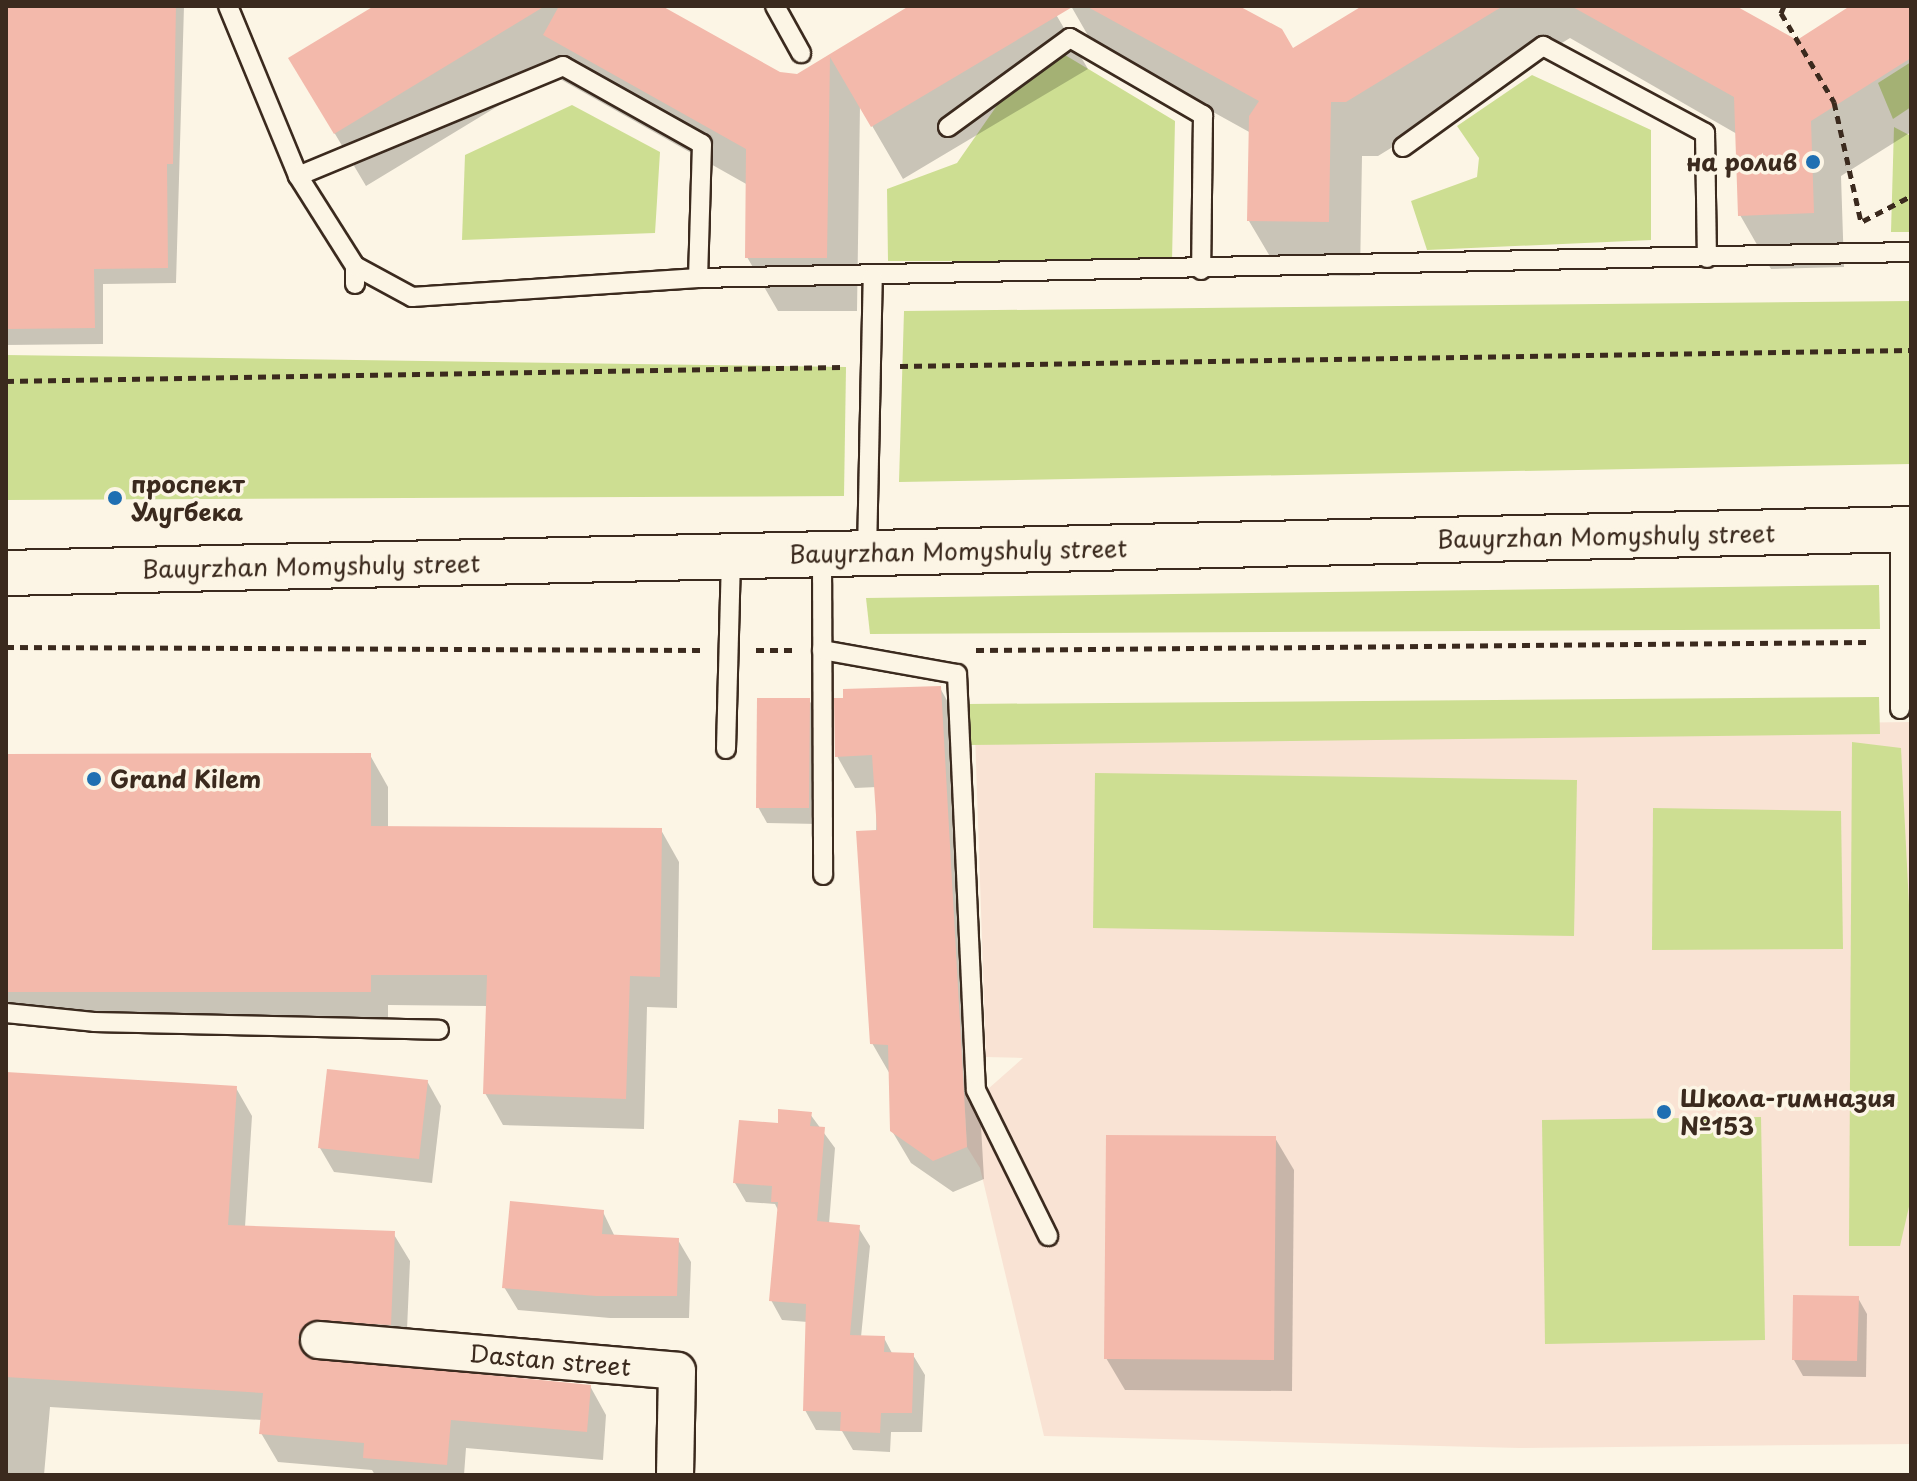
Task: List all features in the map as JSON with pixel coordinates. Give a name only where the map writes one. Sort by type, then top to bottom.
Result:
[{"type":"main road","name":"Bauyrzhan Momyshuly street","points":[[6,573],[1905,529]]},
{"type":"street","name":"Dastan street","points":[[319,1340],[677,1371],[675,1475]]},
{"type":"lane","points":[[228,6],[298,176],[355,275],[412,297],[698,278],[1201,270],[1911,252]]},
{"type":"lane","points":[[775,6],[801,53]]},
{"type":"lane","points":[[948,127],[1070,38],[1203,115],[1201,270]]},
{"type":"lane","points":[[1403,147],[1543,46],[1705,133],[1707,258]]},
{"type":"lane","points":[[298,176],[563,66],[702,144],[698,278]]},
{"type":"lane","points":[[867,553],[873,277]]},
{"type":"lane","points":[[1900,709],[1905,529]]},
{"type":"lane","points":[[822,554],[823,875]]},
{"type":"lane","points":[[726,749],[731,556]]},
{"type":"lane","points":[[822,650],[957,674],[976,1090],[1048,1236]]},
{"type":"lane","points":[[6,1013],[94,1022],[439,1030]]},
{"type":"path","points":[[1784,6],[1781,13],[1834,102],[1861,222],[1861,253]]},
{"type":"path","points":[[1861,222],[1911,196]]},
{"type":"path","points":[[6,381],[1911,350]]},
{"type":"shaded area","name":"Школа-гимназия №153","points":[[1911,722],[1911,1444],[1519,1448],[1044,1436],[980,1168],[967,1147],[964,1094],[988,1089],[1023,1058],[986,1057],[975,734]]},
{"type":"green space","points":[[1065,55],[1175,121],[1172,261],[888,261],[887,189],[957,163],[998,104]]},
{"type":"green space","points":[[1911,62],[1911,107],[1893,119],[1878,83]]},
{"type":"green space","points":[[1532,75],[1651,130],[1651,240],[1427,250],[1411,201],[1477,177],[1479,158],[1457,126]]},
{"type":"green space","points":[[572,105],[660,152],[655,233],[462,240],[465,155]]},
{"type":"green space","points":[[1894,127],[1911,136],[1911,232],[1891,232]]},
{"type":"green space","points":[[1911,301],[1911,464],[899,482],[904,311]]},
{"type":"green space","points":[[6,355],[846,367],[844,496],[6,500]]},
{"type":"green space","points":[[1879,585],[1880,629],[870,634],[866,598]]},
{"type":"green space","points":[[1879,697],[1880,734],[969,745],[968,704]]},
{"type":"green space","points":[[1852,742],[1901,748],[1911,944],[1911,1198],[1900,1246],[1849,1246]]},
{"type":"green space","points":[[1095,773],[1577,780],[1574,936],[1093,928]]},
{"type":"green space","points":[[1653,808],[1841,811],[1843,949],[1652,950]]},
{"type":"green space","points":[[1761,1117],[1765,1340],[1545,1344],[1542,1120]]},
{"type":"building","points":[[6,6],[176,6],[173,164],[167,164],[168,268],[94,269],[95,328],[6,329]]},
{"type":"building","points":[[374,6],[545,6],[334,134],[288,58]]},
{"type":"building","points":[[559,6],[662,6],[780,72],[797,74],[909,6],[1074,6],[871,127],[830,57],[827,258],[745,258],[746,149],[543,35]]},
{"type":"building","points":[[1086,6],[1239,6],[1282,29],[1293,48],[1362,6],[1503,6],[1346,102],[1331,102],[1329,222],[1247,221],[1249,116],[1259,101]]},
{"type":"building","points":[[1571,6],[1736,6],[1797,40],[1850,6],[1911,6],[1911,58],[1811,121],[1814,213],[1738,216],[1734,97]]},
{"type":"building","points":[[941,686],[967,1147],[933,1161],[890,1131],[888,1045],[870,1044],[856,831],[877,830],[872,755],[835,757],[834,698],[843,698],[843,689]]},
{"type":"building","points":[[757,698],[810,698],[809,808],[756,808]]},
{"type":"building","points":[[371,753],[371,826],[662,828],[660,977],[630,976],[626,1099],[483,1094],[487,975],[371,975],[371,992],[6,992],[6,754]]},
{"type":"building","points":[[327,1069],[428,1080],[419,1159],[318,1148]]},
{"type":"building","points":[[6,1072],[237,1086],[228,1225],[395,1231],[391,1325],[311,1321],[298,1337],[306,1357],[591,1385],[587,1432],[451,1420],[447,1465],[363,1458],[364,1443],[259,1434],[263,1393],[6,1377]]},
{"type":"building","points":[[778,1109],[812,1112],[810,1126],[825,1127],[817,1221],[860,1225],[850,1335],[885,1336],[884,1352],[914,1353],[912,1413],[881,1413],[880,1433],[840,1431],[841,1412],[803,1411],[806,1304],[769,1301],[778,1202],[771,1202],[772,1186],[733,1183],[739,1120],[778,1123]]},
{"type":"building","points":[[1106,1135],[1276,1136],[1274,1360],[1104,1359]]},
{"type":"building","points":[[510,1201],[604,1210],[602,1234],[679,1238],[677,1296],[596,1296],[502,1288]]},
{"type":"building","points":[[1793,1295],[1859,1296],[1857,1361],[1792,1360]]},
{"type":"place","name":"на ролив","points":[[1813,162]]},
{"type":"place","name":"проспект Улугбека","points":[[115,498]]},
{"type":"place","name":"Grand Kilem","points":[[94,779]]},
{"type":"place","name":"Школа-гимназия №153","points":[[1664,1112]]}]
